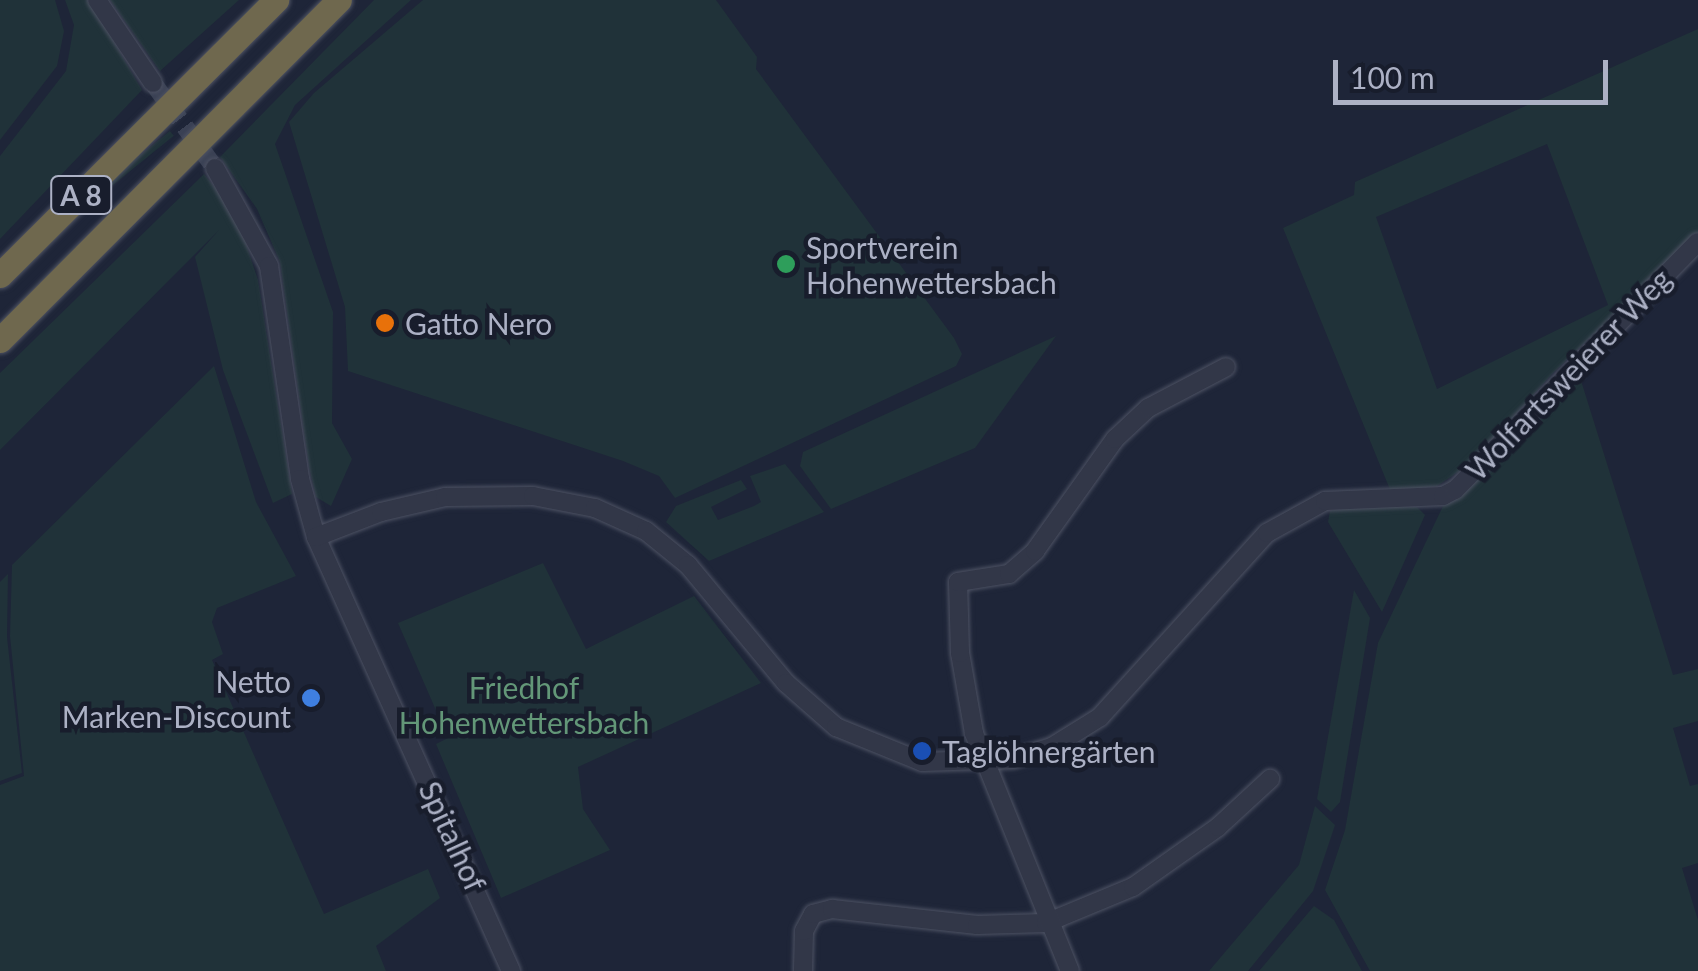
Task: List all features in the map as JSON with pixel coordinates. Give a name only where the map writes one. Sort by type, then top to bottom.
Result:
[{"type":"highway","name":"A 8","points":[[0,276],[276,0]]},
{"type":"highway","name":"A 8","points":[[0,340],[339,0]]},
{"type":"street","points":[[97,0],[154,83]]},
{"type":"street","name":"Spitalhof","points":[[215,168],[268,266],[300,479],[316,538],[512,971]]},
{"type":"street","name":"Wolfartsweierer Weg","points":[[984,764],[1052,747],[1100,717],[1267,533],[1318,503],[1434,496],[1461,485],[1698,242]]},
{"type":"street","points":[[1070,971],[1046,922],[984,764],[966,698],[958,582],[1009,574],[1034,551],[1115,439],[1148,408],[1226,367]]},
{"type":"street","points":[[316,538],[381,512],[445,497],[532,496],[596,508],[646,532],[679,556],[786,683],[836,727],[922,762],[984,764]]},
{"type":"street","points":[[802,971],[804,932],[813,914],[832,908],[977,925],[1046,922],[1132,888],[1218,827],[1270,779]]},
{"type":"green space","points":[[0,0],[55,0],[64,31],[57,66],[0,140]]},
{"type":"green space","points":[[65,0],[89,0],[142,90],[0,239],[0,156],[66,71],[74,25]]},
{"type":"green space","points":[[110,0],[239,0],[160,71]]},
{"type":"green space","points":[[374,0],[411,0],[295,105],[275,144],[333,312],[332,423],[352,459],[331,506],[316,497],[309,467],[280,262],[257,209],[220,157]]},
{"type":"green space","points":[[423,0],[716,0],[757,57],[756,69],[954,338],[962,354],[956,366],[675,498],[659,476],[623,461],[348,371],[345,307],[289,122],[314,93]]},
{"type":"green space","points":[[1698,29],[1698,234],[1552,374],[1473,462],[1437,486],[1391,492],[1283,228],[1354,195],[1355,182]],"holes":[[[1547,144],[1608,305],[1437,389],[1376,217]]]},
{"type":"green space","points":[[170,131],[174,136],[0,276],[0,269]]},
{"type":"green space","points":[[204,174],[236,214],[258,280],[292,494],[273,503],[223,370],[195,257],[219,230],[0,450],[0,373]]},
{"type":"green space","points":[[1056,336],[975,448],[831,509],[800,466],[803,452]]},
{"type":"green space","points":[[214,366],[256,502],[296,576],[217,608],[212,622],[223,654],[212,660],[324,914],[428,869],[440,898],[376,946],[386,971],[0,971],[0,785],[24,776],[10,636],[12,565]]},
{"type":"green space","points":[[1578,371],[1673,675],[1698,669],[1698,721],[1673,728],[1690,786],[1698,784],[1698,863],[1682,868],[1698,920],[1698,971],[1370,971],[1325,890],[1345,830],[1378,643],[1443,506],[1462,496]]},
{"type":"green space","points":[[785,464],[824,512],[709,561],[666,522],[676,506],[741,480],[747,489],[711,507],[718,520],[754,506],[761,502],[750,476]]},
{"type":"green space","points":[[1345,507],[1417,507],[1425,515],[1382,612],[1328,522],[1330,511]]},
{"type":"green space","name":"Friedhof Hohenwettersbach","points":[[543,563],[586,649],[694,596],[761,683],[578,767],[583,809],[610,850],[501,898],[436,744],[448,738],[398,623]]},
{"type":"green space","points":[[8,574],[7,637],[22,773],[0,781],[0,582]]},
{"type":"green space","points":[[1354,590],[1370,618],[1340,802],[1331,812],[1317,799]]},
{"type":"green space","points":[[1315,806],[1335,825],[1313,891],[1248,971],[1209,971],[1299,865]]},
{"type":"green space","points":[[1314,906],[1334,920],[1362,971],[1259,971]]},
{"type":"tunnel","points":[[153,83],[215,168]]},
{"type":"place","name":"Sportverein Hohenwettersbach","points":[[786,264]]},
{"type":"place","name":"Gatto Nero","points":[[385,323]]},
{"type":"place","name":"Netto Marken-Discount","points":[[311,698]]},
{"type":"place","name":"Taglöhnergärten","points":[[922,751]]}]
